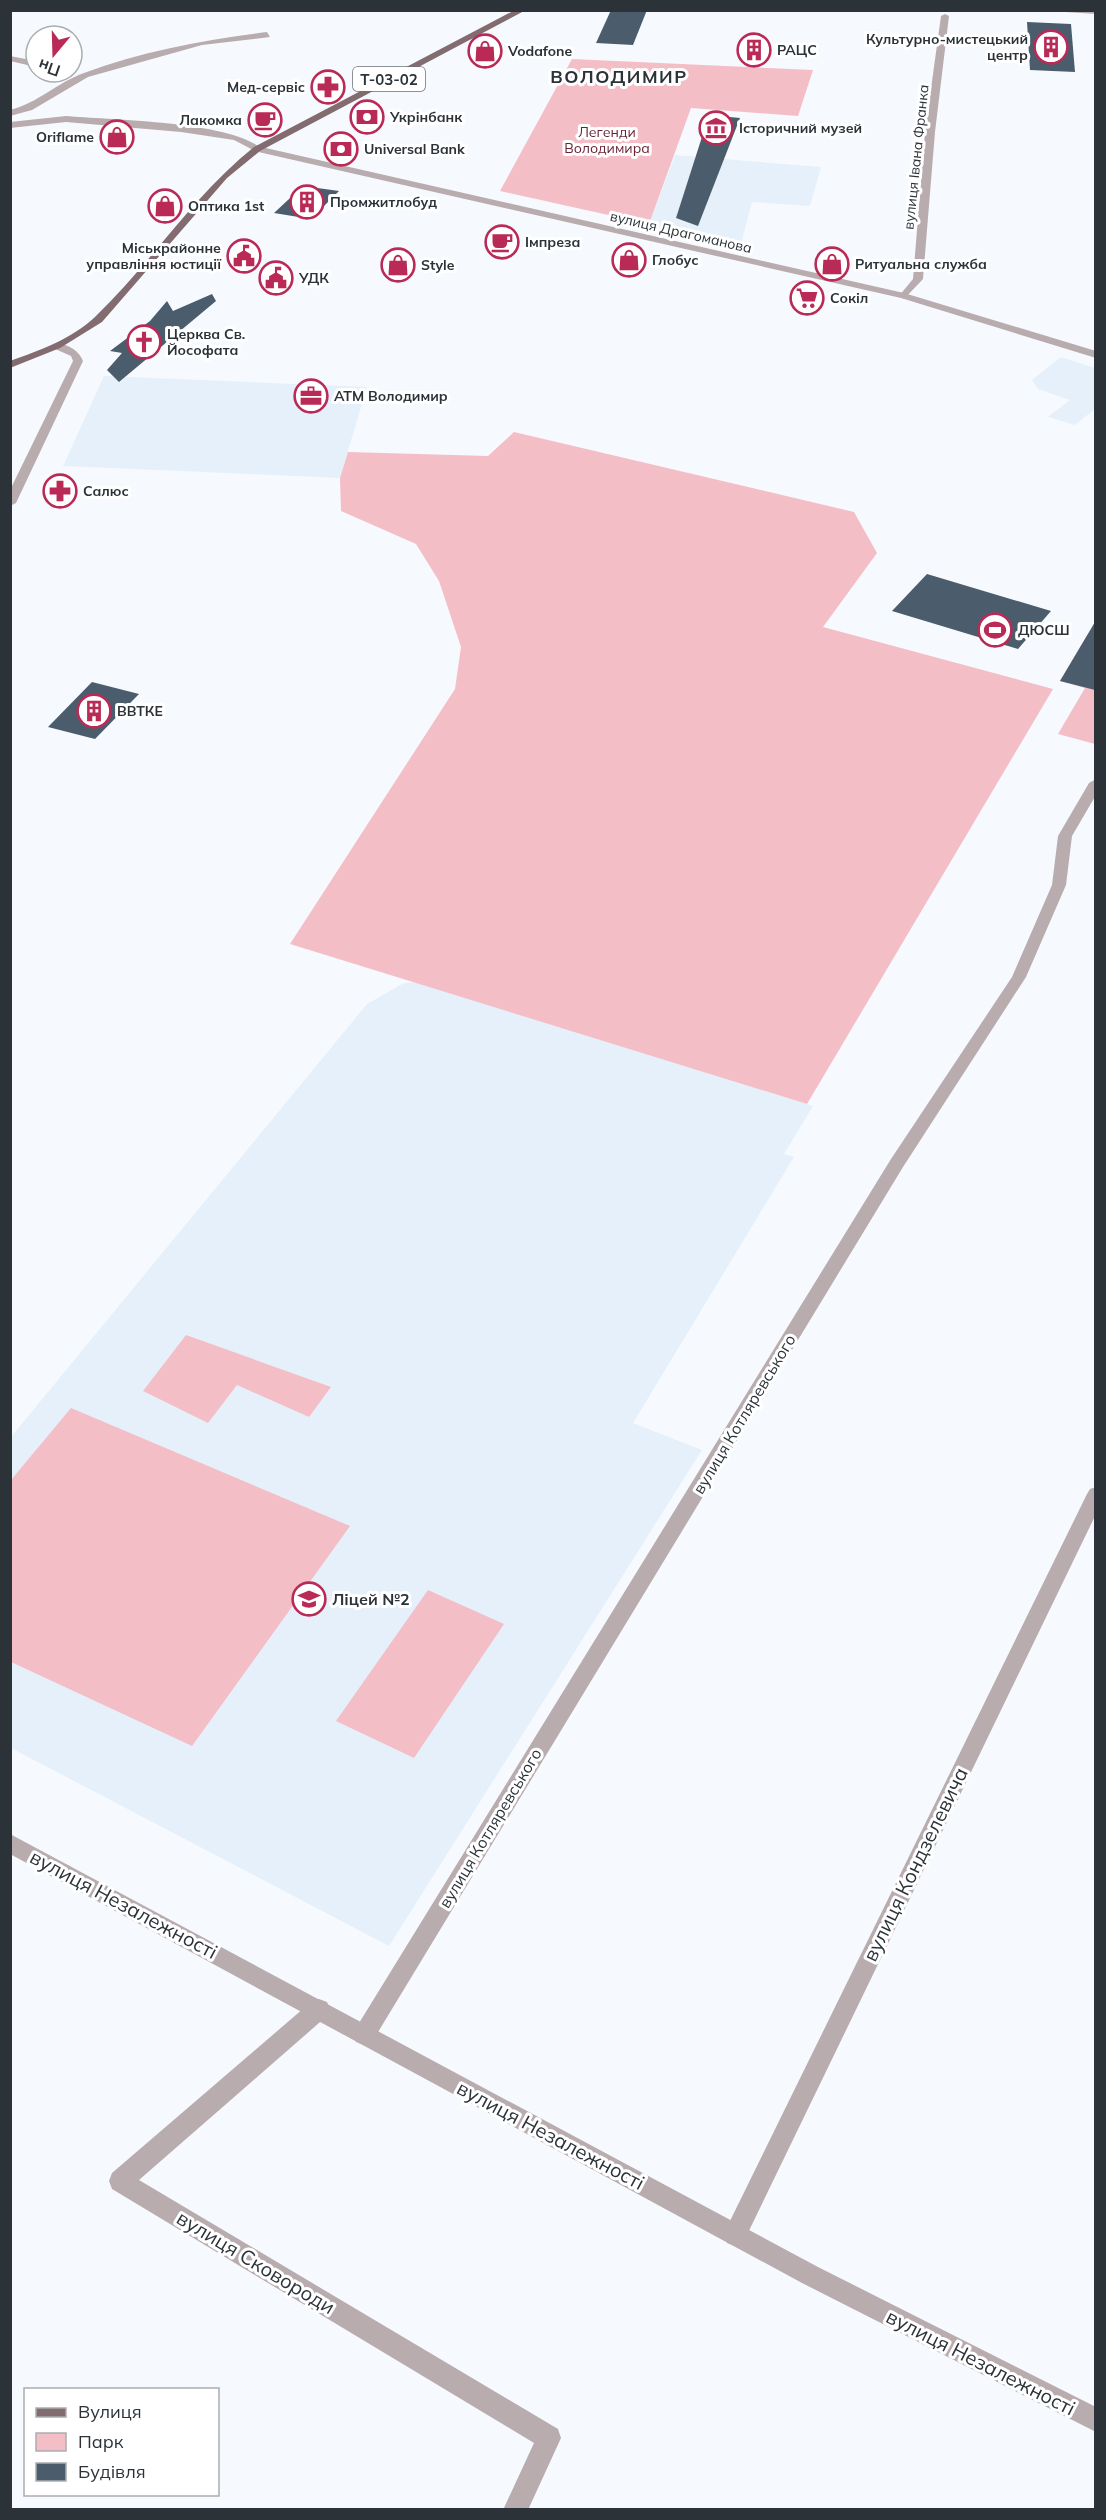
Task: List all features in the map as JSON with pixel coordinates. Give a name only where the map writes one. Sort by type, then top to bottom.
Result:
[{"type":"main road","name":"Т-03-02","points":[[10,365],[75,338],[98,320],[224,176],[257,149],[522,10]]},
{"type":"street","points":[[1065,10],[1095,12]]},
{"type":"street","name":"вулиця Івана Франка","points":[[904,296],[918,279],[930,132],[945,16]]},
{"type":"street","points":[[10,113],[29,108],[85,75],[201,43],[267,35]]},
{"type":"street","points":[[29,108],[66,119]]},
{"type":"street","name":"вулиця Драгоманова","points":[[66,119],[236,138],[257,149],[904,296],[1095,355]]},
{"type":"street","points":[[10,125],[66,119]]},
{"type":"street","points":[[10,503],[42,441],[78,361],[75,354],[57,346]]},
{"type":"street","name":"вулиця Котляревського","points":[[364,2035],[897,1163],[1019,977],[1059,885],[1065,836],[1095,783]]},
{"type":"street","name":"вулиця Кондзелевича","points":[[735,2235],[1095,1494]]},
{"type":"street","name":"вулиця Незалежності","points":[[10,1843],[735,2235],[1095,2420]]},
{"type":"street","name":"вулиця Сковороди","points":[[319,2009],[120,2181],[549,2438],[515,2510]]},
{"type":"shaded area","points":[[675,155],[821,167],[810,206],[752,202],[741,244],[649,224]]},
{"type":"shaded area","points":[[1061,357],[1095,368],[1095,409],[1075,425],[1048,417],[1070,400],[1038,389],[1032,380]]},
{"type":"shaded area","points":[[104,376],[367,387],[340,478],[63,466]]},
{"type":"shaded area","name":"Ліцей №2","points":[[419,982],[813,1106],[784,1154],[794,1157],[633,1423],[702,1450],[389,1946],[11,1748],[11,1437],[367,1004],[404,983]]},
{"type":"green space","name":"Легенди Володимира","points":[[572,59],[813,70],[798,116],[691,108],[649,224],[500,191]]},
{"type":"green space","points":[[514,432],[854,512],[877,553],[823,627],[1053,689],[807,1104],[290,944],[455,689],[461,647],[439,581],[416,544],[341,511],[340,478],[348,452],[488,456]]},
{"type":"green space","points":[[1095,622],[1095,744],[1058,734],[1085,688],[1060,681]]},
{"type":"green space","points":[[186,1335],[331,1387],[309,1417],[237,1385],[208,1423],[143,1391]]},
{"type":"green space","points":[[71,1408],[350,1526],[192,1746],[11,1662],[11,1480]]},
{"type":"green space","points":[[428,1590],[504,1624],[414,1758],[336,1721]]},
{"type":"building","points":[[611,10],[647,10],[633,45],[596,43]]},
{"type":"building","name":"Культурно-мистецький центр","points":[[1027,22],[1071,24],[1075,72],[1030,70]]},
{"type":"building","points":[[709,115],[740,118],[698,226],[676,218]]},
{"type":"building","name":"Промжитлобуд","points":[[303,186],[339,191],[311,219],[274,213]]},
{"type":"building","points":[[212,294],[216,301],[119,382],[107,370],[122,353],[110,351],[150,321],[167,301],[173,311]]},
{"type":"building","name":"ДЮСШ","points":[[927,574],[1051,611],[1018,649],[892,611]]},
{"type":"building","points":[[1095,622],[1095,690],[1060,681]]},
{"type":"building","name":"ВВТКЕ","points":[[92,682],[139,694],[95,739],[48,727]]},
{"type":"place","name":"Культурно-мистецький центр","points":[[1051,47]]},
{"type":"place","name":"РАЦС","points":[[754,50]]},
{"type":"place","name":"Vodafone","points":[[485,51]]},
{"type":"place","name":"Мед-сервіс","points":[[328,87]]},
{"type":"place","name":"Укрінбанк","points":[[367,117]]},
{"type":"place","name":"Лакомка","points":[[265,120]]},
{"type":"place","name":"Історичний музей","points":[[716,128]]},
{"type":"place","name":"Oriflame","points":[[117,137]]},
{"type":"place","name":"Universal Bank","points":[[341,149]]},
{"type":"place","name":"Промжитлобуд","points":[[307,202]]},
{"type":"place","name":"Оптика 1st","points":[[165,206]]},
{"type":"place","name":"Імпреза","points":[[502,242]]},
{"type":"place","name":"Міськрайонне управління юстиції","points":[[244,256]]},
{"type":"place","name":"Глобус","points":[[629,260]]},
{"type":"place","name":"Ритуальна служба","points":[[832,264]]},
{"type":"place","name":"Style","points":[[398,265]]},
{"type":"place","name":"УДК","points":[[276,278]]},
{"type":"place","name":"Сокіл","points":[[807,298]]},
{"type":"place","name":"Церква Св. Йософата","points":[[144,342]]},
{"type":"place","name":"АТМ Володимир","points":[[311,396]]},
{"type":"place","name":"Салюс","points":[[60,491]]},
{"type":"place","name":"ДЮСШ","points":[[995,630]]},
{"type":"place","name":"ВВТКЕ","points":[[94,711]]},
{"type":"place","name":"Ліцей №2","points":[[309,1599]]},
{"type":"district","name":"ВОЛОДИМИР","points":[[619,76]]}]
